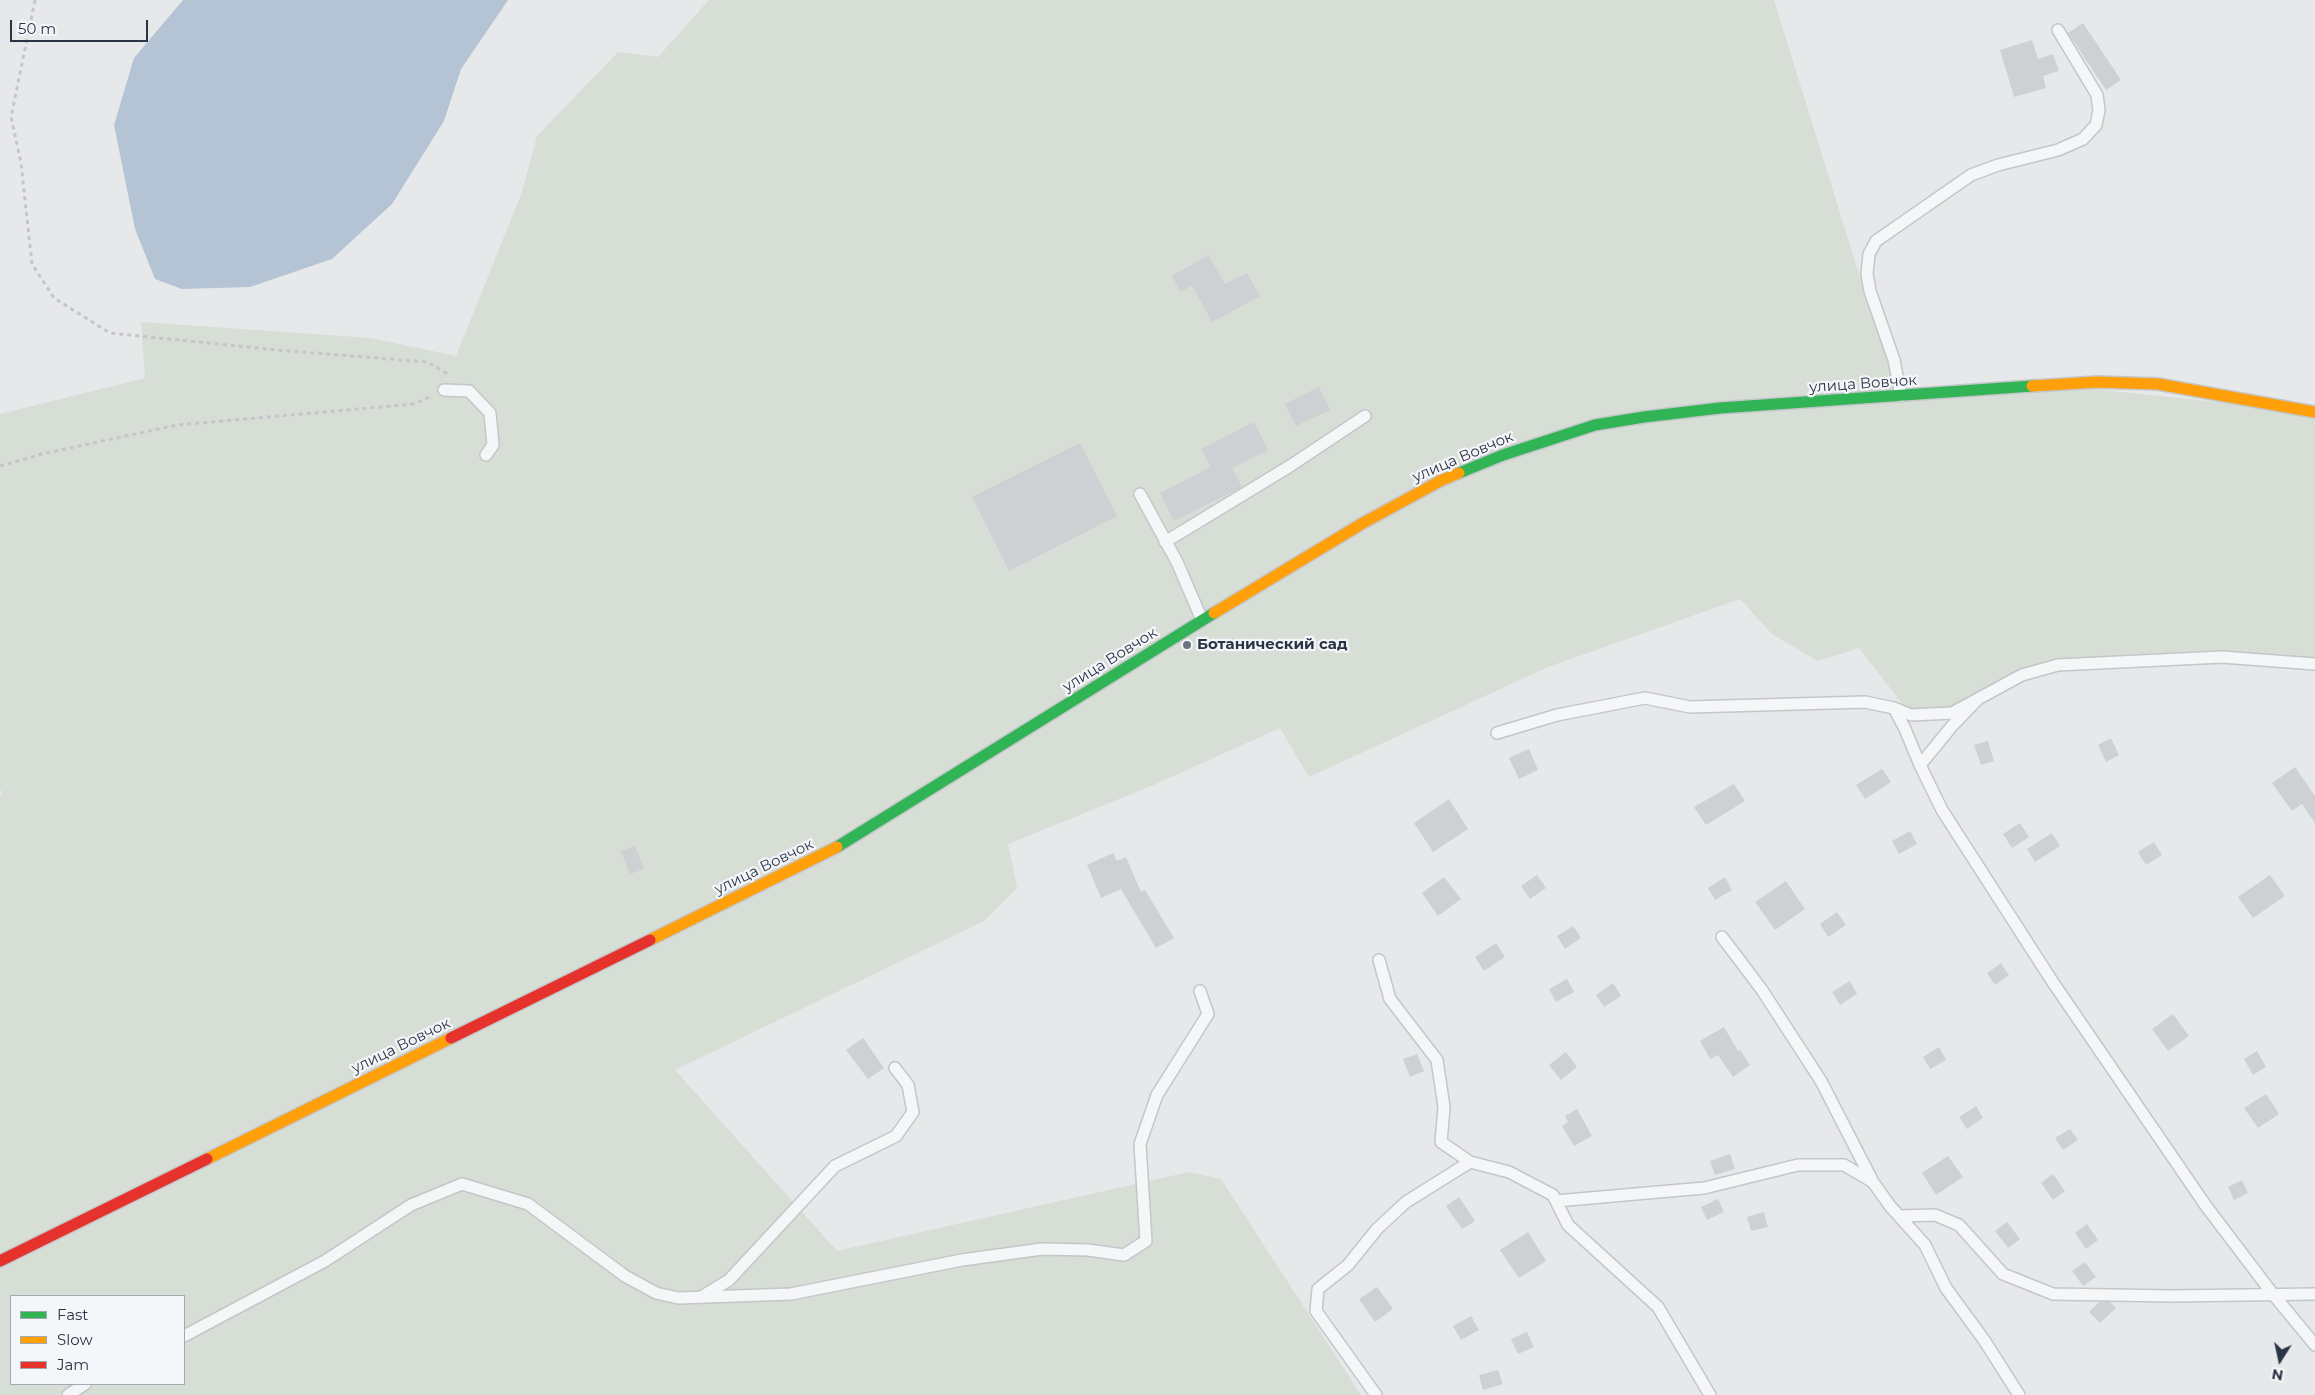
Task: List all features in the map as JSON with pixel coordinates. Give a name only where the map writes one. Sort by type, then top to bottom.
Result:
[{"type":"street","name":"улица Вовчок","points":[[0,1261],[842,846],[1202,620],[1404,499],[1476,466],[1595,425],[1720,408],[2097,382],[2130,382],[2187,388],[2315,412]]},
{"type":"lane","points":[[1901,396],[1894,360],[1870,291],[1867,274],[1869,254],[1876,241],[1972,175],[1998,165],[2058,150],[2083,139],[2096,125],[2099,110],[2097,95],[2058,30]]},
{"type":"lane","points":[[444,390],[469,391],[490,413],[494,445],[486,455]]},
{"type":"lane","points":[[1165,542],[1290,466],[1365,416]]},
{"type":"lane","points":[[1140,494],[1177,562],[1202,620]]},
{"type":"lane","points":[[1497,733],[1557,715],[1645,698],[1690,707],[1864,702],[1894,708],[1910,715],[1952,713],[2022,675],[2058,665],[2222,657],[2315,664]]},
{"type":"lane","points":[[1920,765],[1952,726],[1978,699]]},
{"type":"lane","points":[[1894,708],[1942,810],[2052,981],[2206,1206],[2272,1293],[2315,1345]]},
{"type":"lane","points":[[1722,937],[1762,990],[1821,1081],[1873,1182],[1925,1245],[1946,1288],[1984,1340],[2019,1395]]},
{"type":"lane","points":[[1379,960],[1390,999],[1437,1060],[1444,1107],[1441,1142],[1470,1162],[1509,1172],[1553,1195],[1568,1225],[1658,1307],[1710,1395]]},
{"type":"lane","points":[[185,1335],[325,1261],[411,1205],[462,1184],[528,1204],[625,1276],[656,1293],[678,1298],[791,1294],[962,1260],[1042,1249],[1088,1250],[1124,1255],[1146,1241],[1140,1144],[1157,1096],[1208,1014],[1200,991]]},
{"type":"lane","points":[[702,1296],[729,1280],[835,1166],[896,1136],[913,1112],[908,1085],[895,1068]]},
{"type":"lane","points":[[1376,1395],[1316,1311],[1318,1289],[1348,1265],[1377,1228],[1406,1202],[1470,1162]]},
{"type":"lane","points":[[1556,1201],[1704,1188],[1798,1165],[1844,1165],[1873,1182]]},
{"type":"lane","points":[[1900,1216],[1935,1215],[1959,1225],[2003,1274],[2053,1294],[2172,1296],[2272,1293],[2315,1294]]},
{"type":"lane","points":[[68,1395],[83,1385]]},
{"type":"path","points":[[0,466],[42,454],[177,425],[414,404],[444,390],[446,373],[427,362],[277,350],[110,333],[54,298],[32,264],[21,163],[11,117],[35,0]]},
{"type":"shaded area","points":[[709,0],[1774,0],[1862,284],[1887,353],[1896,396],[2064,386],[2315,412],[2315,664],[2222,657],[2058,665],[2022,675],[1952,713],[1911,715],[1859,648],[1818,661],[1772,634],[1740,599],[1548,667],[1309,777],[1280,728],[1156,784],[1008,844],[1017,888],[984,921],[675,1070],[837,1251],[1189,1172],[1221,1179],[1361,1395],[0,1395],[0,796],[2,795],[0,788],[0,414],[145,378],[141,322],[371,338],[456,356],[522,192],[537,136],[618,52],[658,57]]},
{"type":"water","points":[[183,0],[508,0],[461,69],[444,121],[392,204],[332,259],[250,287],[182,289],[155,279],[135,229],[114,125],[134,58]]},
{"type":"building","points":[[2083,23],[2121,80],[2106,90],[2068,33]]},
{"type":"building","points":[[2032,40],[2038,59],[2053,54],[2059,71],[2043,76],[2046,88],[2014,97],[2000,50]]},
{"type":"building","points":[[1208,255],[1225,284],[1247,273],[1260,296],[1212,322],[1192,285],[1181,292],[1172,276]]},
{"type":"building","points":[[1319,387],[1330,410],[1296,426],[1285,404]]},
{"type":"building","points":[[1254,422],[1268,450],[1232,468],[1242,487],[1174,521],[1160,493],[1211,467],[1201,449]]},
{"type":"building","points":[[1080,443],[1117,516],[1009,571],[972,497]]},
{"type":"building","points":[[2111,738],[2119,755],[2106,762],[2098,745]]},
{"type":"building","points":[[1988,741],[1994,761],[1981,765],[1974,745]]},
{"type":"building","points":[[1529,749],[1538,770],[1519,779],[1509,758]]},
{"type":"building","points":[[2295,767],[2315,796],[2315,823],[2302,804],[2292,811],[2272,783]]},
{"type":"building","points":[[1882,769],[1891,782],[1865,799],[1856,785]]},
{"type":"building","points":[[1734,784],[1745,801],[1706,825],[1694,807]]},
{"type":"building","points":[[1449,799],[1468,829],[1433,852],[1414,823]]},
{"type":"building","points":[[2020,823],[2029,837],[2012,848],[2003,834]]},
{"type":"building","points":[[1910,831],[1917,844],[1899,854],[1892,841]]},
{"type":"building","points":[[2052,833],[2060,846],[2035,862],[2027,849]]},
{"type":"building","points":[[2154,842],[2162,855],[2146,865],[2138,852]]},
{"type":"building","points":[[635,846],[644,869],[630,874],[621,851]]},
{"type":"building","points":[[1113,853],[1117,861],[1126,857],[1141,892],[1145,890],[1174,938],[1156,948],[1121,889],[1101,898],[1087,865]]},
{"type":"building","points":[[1537,875],[1546,888],[1530,899],[1521,886]]},
{"type":"building","points":[[2270,875],[2285,896],[2253,918],[2238,897]]},
{"type":"building","points":[[1444,877],[1461,899],[1438,916],[1422,893]]},
{"type":"building","points":[[1725,877],[1732,890],[1715,900],[1708,888]]},
{"type":"building","points":[[1786,881],[1805,909],[1775,930],[1755,902]]},
{"type":"building","points":[[1837,912],[1846,925],[1828,937],[1820,924]]},
{"type":"building","points":[[1573,926],[1581,938],[1565,949],[1557,936]]},
{"type":"building","points":[[1496,943],[1505,957],[1484,971],[1475,957]]},
{"type":"building","points":[[2001,963],[2009,975],[1995,985],[1987,973]]},
{"type":"building","points":[[1567,979],[1574,992],[1556,1002],[1549,989]]},
{"type":"building","points":[[1850,981],[1857,994],[1840,1005],[1832,992]]},
{"type":"building","points":[[1613,983],[1621,996],[1604,1007],[1596,995]]},
{"type":"building","points":[[2173,1014],[2189,1036],[2168,1051],[2152,1029]]},
{"type":"building","points":[[1724,1027],[1738,1051],[1740,1050],[1750,1065],[1733,1077],[1718,1055],[1710,1059],[1700,1041]]},
{"type":"building","points":[[863,1038],[884,1068],[868,1079],[846,1050]]},
{"type":"building","points":[[1939,1047],[1946,1060],[1930,1069],[1923,1057]]},
{"type":"building","points":[[2257,1051],[2266,1067],[2253,1075],[2244,1059]]},
{"type":"building","points":[[1566,1052],[1577,1067],[1561,1080],[1549,1065]]},
{"type":"building","points":[[1417,1054],[1424,1071],[1410,1077],[1403,1059]]},
{"type":"building","points":[[2266,1094],[2279,1114],[2258,1128],[2244,1108]]},
{"type":"building","points":[[1976,1106],[1983,1118],[1967,1129],[1959,1117]]},
{"type":"building","points":[[1577,1109],[1592,1136],[1574,1146],[1562,1126],[1568,1122],[1565,1116]]},
{"type":"building","points":[[2070,1129],[2078,1140],[2063,1150],[2055,1138]]},
{"type":"building","points":[[1730,1154],[1735,1169],[1715,1175],[1710,1161]]},
{"type":"building","points":[[1948,1156],[1963,1177],[1936,1195],[1922,1173]]},
{"type":"building","points":[[2053,1174],[2065,1191],[2053,1200],[2041,1183]]},
{"type":"building","points":[[2242,1180],[2248,1193],[2234,1200],[2228,1187]]},
{"type":"building","points":[[1459,1197],[1475,1221],[1462,1229],[1446,1206]]},
{"type":"building","points":[[1718,1199],[1724,1212],[1707,1220],[1701,1207]]},
{"type":"building","points":[[1764,1212],[1768,1227],[1751,1231],[1747,1217]]},
{"type":"building","points":[[2007,1222],[2020,1239],[2008,1248],[1995,1231]]},
{"type":"building","points":[[2087,1224],[2098,1240],[2086,1249],[2075,1233]]},
{"type":"building","points":[[1528,1232],[1546,1261],[1519,1278],[1500,1250]]},
{"type":"building","points":[[2085,1262],[2096,1277],[2083,1286],[2072,1271]]},
{"type":"building","points":[[1377,1287],[1393,1309],[1375,1322],[1359,1299]]},
{"type":"building","points":[[2099,1302],[2110,1302],[2116,1308],[2100,1323],[2089,1312]]},
{"type":"building","points":[[1471,1316],[1479,1330],[1461,1340],[1453,1326]]},
{"type":"building","points":[[1527,1332],[1534,1347],[1518,1354],[1511,1339]]},
{"type":"building","points":[[1498,1370],[1503,1384],[1483,1390],[1479,1375]]},
{"type":"traffic: fast","points":[[1459,473],[1503,455],[1595,425],[1644,417],[1720,408],[2032,386]]},
{"type":"traffic: fast","points":[[837,847],[1214,613]]},
{"type":"traffic: slow","points":[[2032,386],[2097,382],[2158,384],[2315,412]]},
{"type":"traffic: slow","points":[[1214,613],[1363,523],[1442,480],[1459,473]]},
{"type":"traffic: slow","points":[[650,940],[837,847]]},
{"type":"traffic: slow","points":[[207,1159],[451,1038]]},
{"type":"traffic: jam","points":[[451,1038],[650,940]]},
{"type":"traffic: jam","points":[[0,1261],[207,1159]]},
{"type":"place","name":"Ботанический сад","points":[[1187,645]]}]
